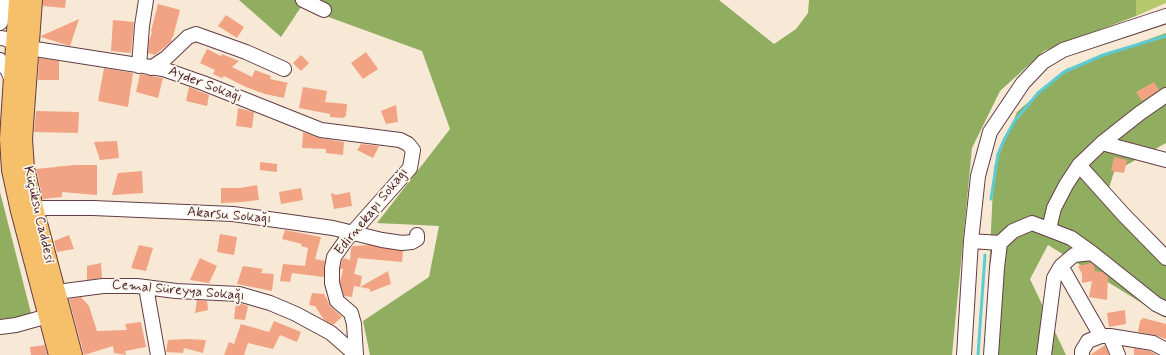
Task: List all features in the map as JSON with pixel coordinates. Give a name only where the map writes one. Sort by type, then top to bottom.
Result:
[{"type":"main road","name":"Küçüksu Caddesi","points":[[18,0],[11,46],[13,83],[9,139],[11,170],[55,314],[73,355]]},
{"type":"main road","name":"Küçüksu Caddesi","points":[[11,46],[33,0]]},
{"type":"main road","name":"Küçüksu Caddesi","points":[[11,46],[22,55],[18,111],[25,122],[25,168],[50,294]]},
{"type":"main road","name":"Küçüksu Caddesi","points":[[55,314],[58,355]]},
{"type":"street","points":[[0,23],[5,13],[7,0]]},
{"type":"street","points":[[146,0],[142,26],[145,67],[166,58],[188,37],[196,34],[246,52],[284,69]]},
{"type":"street","points":[[302,0],[324,10]]},
{"type":"street","points":[[964,355],[971,241],[978,176],[990,132],[1023,83],[1042,62],[1063,50],[1166,16]]},
{"type":"street","name":"Ayder Sokağı","points":[[11,46],[163,69],[203,83],[321,130],[377,137]]},
{"type":"street","points":[[0,60],[8,71],[13,83]]},
{"type":"street","points":[[1049,229],[1054,208],[1079,165],[1102,143],[1140,113],[1166,96]]},
{"type":"street","name":"Edirnekapı Sokağı","points":[[356,355],[354,324],[351,314],[337,301],[332,283],[334,257],[352,233],[410,168],[413,150],[408,144],[400,140],[377,137]]},
{"type":"street","points":[[1102,143],[1166,160]]},
{"type":"street","points":[[1079,165],[1123,214],[1166,258]]},
{"type":"street","name":"Akarsu Sokağı","points":[[34,208],[124,209],[233,214],[333,228],[382,240],[402,242],[412,242],[417,239],[417,235]]},
{"type":"street","points":[[991,355],[1000,243],[1013,231],[1032,223],[1070,238],[1092,253],[1156,304],[1166,309]]},
{"type":"street","points":[[971,241],[1000,243]]},
{"type":"street","points":[[1044,355],[1054,278],[1062,266],[1074,255],[1092,253]]},
{"type":"street","points":[[1062,266],[1118,355]]},
{"type":"street","name":"Cemal Süreyya Sokağı","points":[[50,294],[103,286],[146,287],[176,291],[239,294],[270,303],[296,314],[331,333],[356,355]]},
{"type":"street","points":[[146,287],[158,355]]},
{"type":"street","points":[[0,327],[16,325],[55,314]]},
{"type":"street","points":[[1082,355],[1082,351],[1088,341],[1105,336],[1153,343],[1166,350]]},
{"type":"green space","points":[[239,0],[719,0],[774,44],[796,29],[808,13],[809,0],[1136,0],[1136,16],[1044,51],[1000,91],[972,148],[952,355],[370,355],[363,321],[429,277],[439,226],[377,223],[450,129],[422,51],[301,7],[281,37]]},
{"type":"green space","points":[[1136,0],[1166,0],[1166,3],[1136,16]]},
{"type":"green space","points":[[1166,33],[1166,143],[1114,172],[1105,201],[1166,258],[1166,318],[1048,245],[1030,279],[1066,355],[985,355],[994,167],[1017,112],[1066,69]]},
{"type":"green space","points":[[0,192],[32,317],[0,319]]},
{"type":"building","points":[[43,0],[66,0],[65,8],[43,6]]},
{"type":"building","points":[[158,4],[180,10],[171,42],[155,55],[148,53],[151,31]]},
{"type":"building","points":[[226,15],[244,27],[237,38],[218,26]]},
{"type":"building","points":[[79,19],[70,46],[41,37],[41,36]]},
{"type":"building","points":[[113,20],[134,22],[131,53],[111,51]]},
{"type":"building","points":[[207,49],[221,56],[222,54],[239,61],[232,67],[252,77],[255,70],[271,76],[270,79],[289,83],[287,84],[284,98],[265,94],[246,87],[224,76],[222,78],[213,74],[215,70],[200,63]]},
{"type":"building","points":[[366,52],[378,69],[363,79],[351,63]]},
{"type":"building","points":[[301,55],[309,63],[301,71],[293,63]]},
{"type":"building","points":[[39,58],[59,61],[59,80],[38,80]]},
{"type":"building","points":[[104,68],[133,73],[128,107],[98,101]]},
{"type":"building","points":[[140,74],[163,78],[158,98],[136,92]]},
{"type":"building","points":[[1154,82],[1159,90],[1142,101],[1136,92]]},
{"type":"building","points":[[189,87],[209,95],[207,106],[186,101]]},
{"type":"building","points":[[303,87],[327,91],[325,102],[347,104],[346,116],[343,118],[330,117],[330,114],[299,108]]},
{"type":"building","points":[[396,105],[398,122],[386,124],[381,111]]},
{"type":"building","points":[[238,108],[254,112],[252,128],[236,126]]},
{"type":"building","points":[[36,111],[79,112],[78,133],[34,132]]},
{"type":"building","points":[[303,132],[320,138],[344,142],[343,155],[326,153],[326,149],[302,148]]},
{"type":"building","points":[[117,141],[119,158],[100,160],[94,142]]},
{"type":"building","points":[[361,144],[379,146],[373,158],[357,150]]},
{"type":"building","points":[[1114,157],[1127,160],[1124,173],[1111,171]]},
{"type":"building","points":[[260,162],[277,164],[277,172],[260,170]]},
{"type":"building","points":[[74,165],[97,165],[97,195],[62,192],[62,197],[43,199],[36,169]]},
{"type":"building","points":[[142,171],[143,193],[112,195],[118,173]]},
{"type":"building","points":[[257,185],[259,200],[221,203],[221,188],[240,188]]},
{"type":"building","points":[[301,188],[303,200],[281,204],[279,192]]},
{"type":"building","points":[[350,192],[352,206],[334,209],[331,193],[336,195]]},
{"type":"building","points":[[285,230],[321,237],[315,259],[325,261],[324,277],[292,273],[290,282],[280,281],[283,264],[305,266],[308,248],[301,246],[302,244],[282,239]]},
{"type":"building","points":[[220,234],[237,237],[234,255],[217,252]]},
{"type":"building","points":[[69,235],[74,249],[57,252],[54,241]]},
{"type":"building","points":[[139,245],[153,248],[146,271],[131,268]]},
{"type":"building","points":[[369,245],[403,251],[402,262],[358,258],[354,274],[362,276],[360,287],[354,286],[352,297],[344,296],[340,282],[343,269],[340,269],[342,260],[344,258],[350,260],[351,248],[353,246]]},
{"type":"building","points":[[200,258],[217,266],[209,283],[190,280]]},
{"type":"building","points":[[101,263],[102,278],[87,280],[87,266]]},
{"type":"building","points":[[1091,263],[1094,265],[1095,271],[1102,272],[1108,277],[1107,300],[1089,297],[1092,281],[1082,283],[1082,274],[1078,266]]},
{"type":"building","points":[[243,266],[263,269],[261,273],[274,274],[272,291],[237,284]]},
{"type":"building","points":[[388,271],[391,284],[370,292],[370,289],[360,287]]},
{"type":"building","points":[[312,293],[324,294],[331,307],[342,317],[333,325],[324,320],[315,306],[309,305]]},
{"type":"building","points":[[81,297],[89,306],[97,331],[127,330],[125,324],[141,322],[146,347],[125,351],[126,355],[114,353],[113,346],[84,355],[69,299]]},
{"type":"building","points":[[197,300],[207,301],[208,310],[195,313]]},
{"type":"building","points":[[236,302],[248,306],[245,320],[234,319]]},
{"type":"building","points":[[1125,310],[1126,324],[1109,327],[1107,313]]},
{"type":"building","points":[[1143,318],[1166,324],[1166,339],[1138,332],[1140,321]]},
{"type":"building","points":[[274,321],[301,332],[297,342],[280,335],[273,349],[248,343],[244,355],[224,355],[229,342],[234,344],[241,324],[269,332]]},
{"type":"building","points":[[168,340],[206,340],[203,353],[184,348],[183,353],[166,352]]},
{"type":"building","points":[[45,345],[47,355],[31,355],[30,347]]},
{"type":"building","points":[[1105,345],[1109,355],[1090,355]]},
{"type":"building","points":[[1134,348],[1150,351],[1157,355],[1134,355]]},
{"type":"waterway","points":[[991,199],[998,154],[1004,140],[1014,122],[1038,93],[1064,72],[1103,55],[1166,36]]},
{"type":"waterway","points":[[978,355],[985,255]]}]
